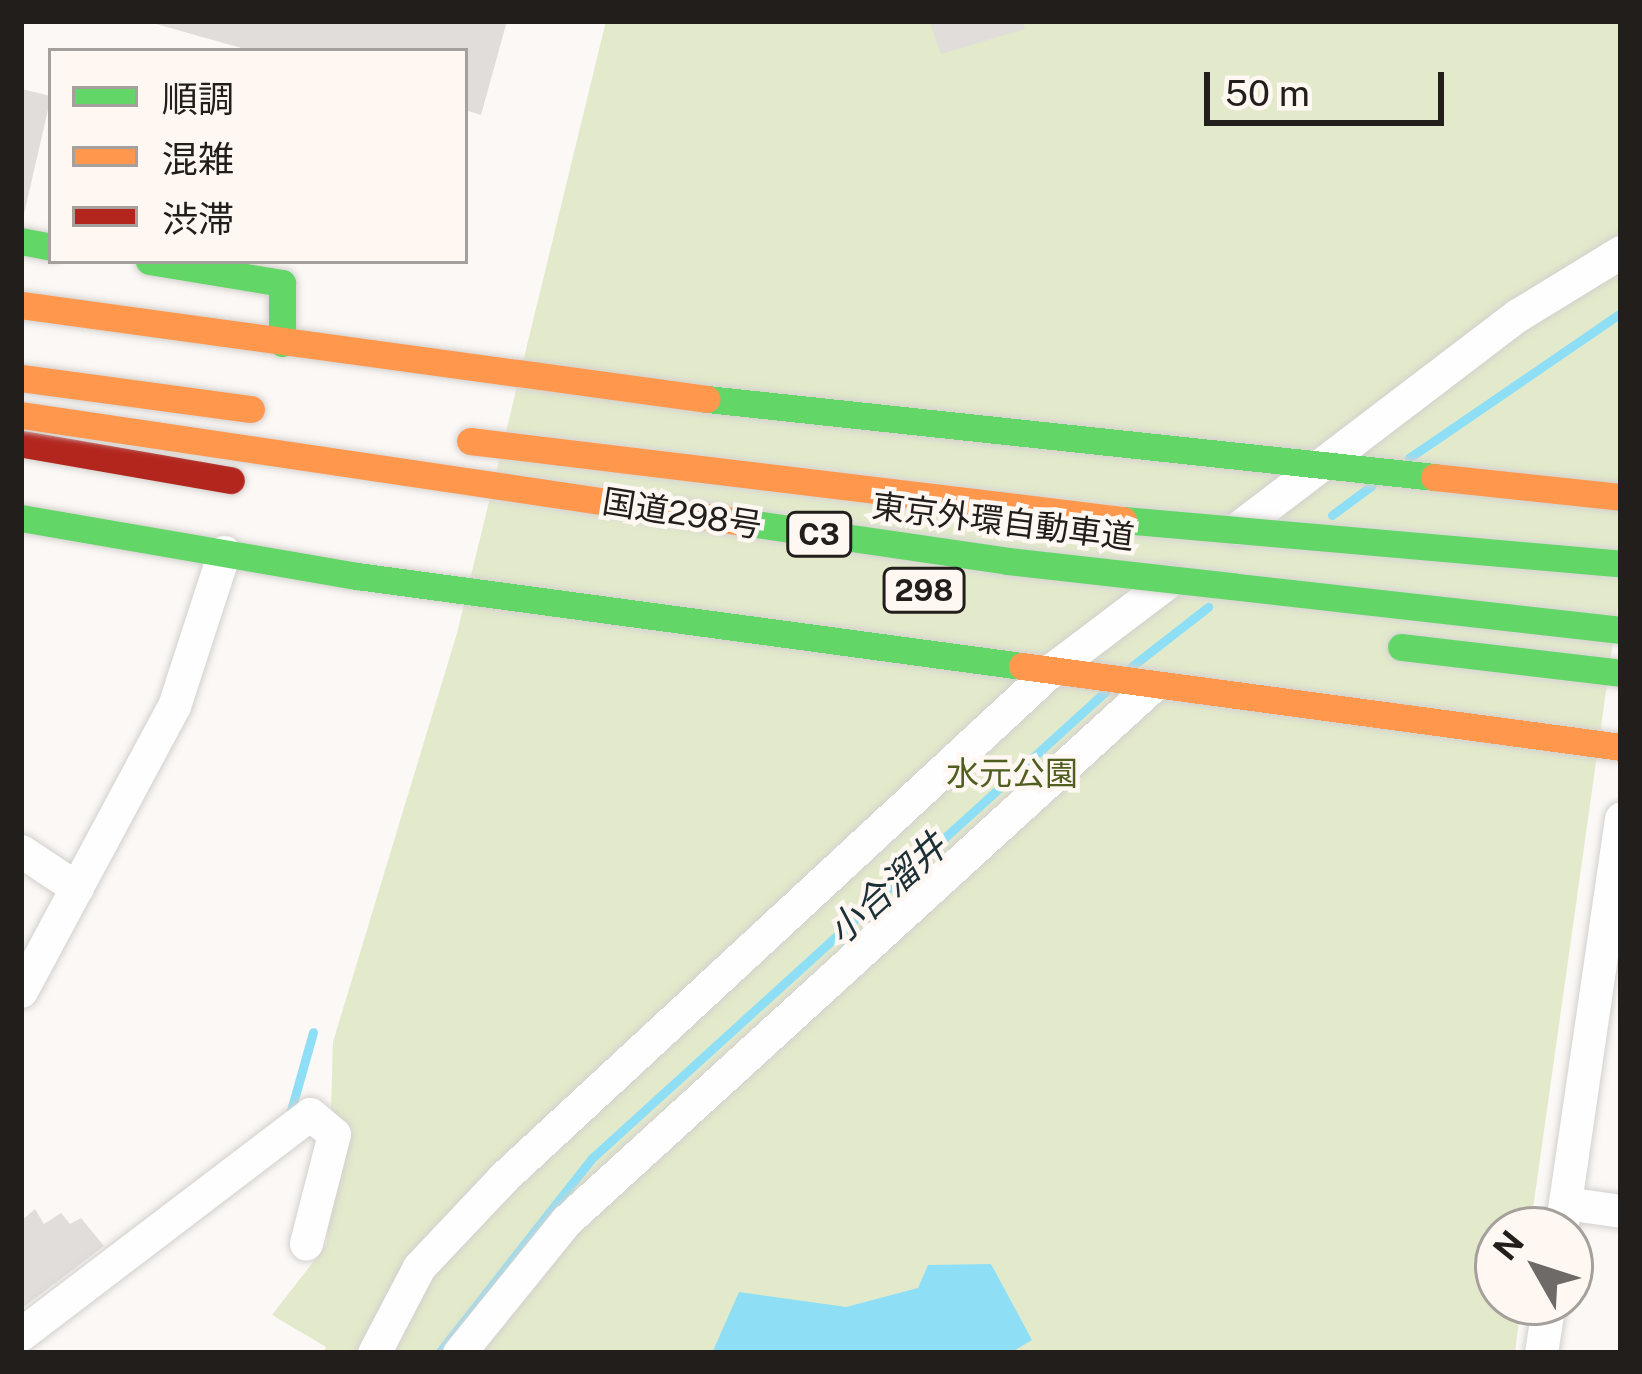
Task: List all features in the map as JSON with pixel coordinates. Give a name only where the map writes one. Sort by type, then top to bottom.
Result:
[{"type":"main road","points":[[167,264],[282,283],[282,343]]},
{"type":"main road","points":[[21,304],[282,343],[1314,470],[1621,496]]},
{"type":"main road","points":[[21,378],[262,411]]},
{"type":"main road","name":"東京外環自動車道","points":[[21,389],[517,470],[976,533],[1621,601]]},
{"type":"main road","name":"東京外環自動車道","points":[[21,415],[1008,561],[1621,630]]},
{"type":"main road","name":"国道298号","points":[[429,435],[1094,517],[1621,564]]},
{"type":"main road","points":[[21,443],[242,482]]},
{"type":"main road","points":[[21,518],[224,552],[1146,686],[1621,747]]},
{"type":"main road","points":[[1081,609],[1175,620]]},
{"type":"main road","points":[[1363,643],[1621,673]]},
{"type":"street","points":[[374,1353],[419,1267],[472,1208],[1050,671],[1314,470],[1563,287],[1621,251]]},
{"type":"street","points":[[21,991],[174,706],[224,552]]},
{"type":"street","points":[[459,1353],[566,1221],[1146,686]]},
{"type":"street","points":[[1564,1206],[1621,818]]},
{"type":"street","points":[[21,851],[77,888]]},
{"type":"street","points":[[21,1334],[310,1114],[334,1134],[306,1243]]},
{"type":"green space","name":"水元公園","points":[[606,21],[1621,21],[1621,233],[1613,239],[1621,249],[1621,585],[1533,1206],[1474,1206],[1474,1326],[1518,1326],[1515,1353],[323,1353],[326,1347],[272,1315],[327,1244],[333,1042],[457,633]]},
{"type":"water","points":[[991,1264],[1032,1340],[1010,1353],[712,1353],[739,1292],[846,1307],[918,1288],[928,1265]]},
{"type":"building","points":[[507,21],[481,115],[468,111],[468,48],[241,48],[149,22]]},
{"type":"building","points":[[929,21],[1022,21],[1025,29],[941,54]]},
{"type":"building","points":[[21,89],[48,95],[48,110],[21,221]]},
{"type":"building","points":[[35,1209],[44,1224],[61,1213],[70,1224],[81,1218],[104,1246],[21,1309],[21,1221]]},
{"type":"waterway","name":"小合溜井","points":[[1409,458],[1621,313]]},
{"type":"waterway","name":"小合溜井","points":[[1332,515],[1371,486]]},
{"type":"waterway","name":"小合溜井","points":[[1131,667],[1208,607]]},
{"type":"waterway","name":"小合溜井","points":[[439,1353],[591,1159],[1106,691]]},
{"type":"waterway","points":[[290,1114],[313,1032]]},
{"type":"traffic: fast","points":[[21,241],[48,246]]},
{"type":"traffic: fast","points":[[167,264],[282,283],[282,343]]},
{"type":"traffic: fast","points":[[707,399],[1434,477]]},
{"type":"traffic: fast","points":[[21,518],[357,576],[1022,666]]},
{"type":"traffic: fast","points":[[1123,520],[1621,564]]},
{"type":"traffic: fast","points":[[742,522],[1008,561],[1621,630]]},
{"type":"traffic: fast","points":[[1401,647],[1621,673]]},
{"type":"traffic: slow","points":[[21,305],[707,399]]},
{"type":"traffic: slow","points":[[21,378],[251,409]]},
{"type":"traffic: slow","points":[[21,415],[742,522]]},
{"type":"traffic: slow","points":[[470,441],[1123,520]]},
{"type":"traffic: slow","points":[[1434,477],[1621,497]]},
{"type":"traffic: slow","points":[[1022,666],[1621,747]]},
{"type":"traffic: jam","points":[[24,444],[231,480]]}]
